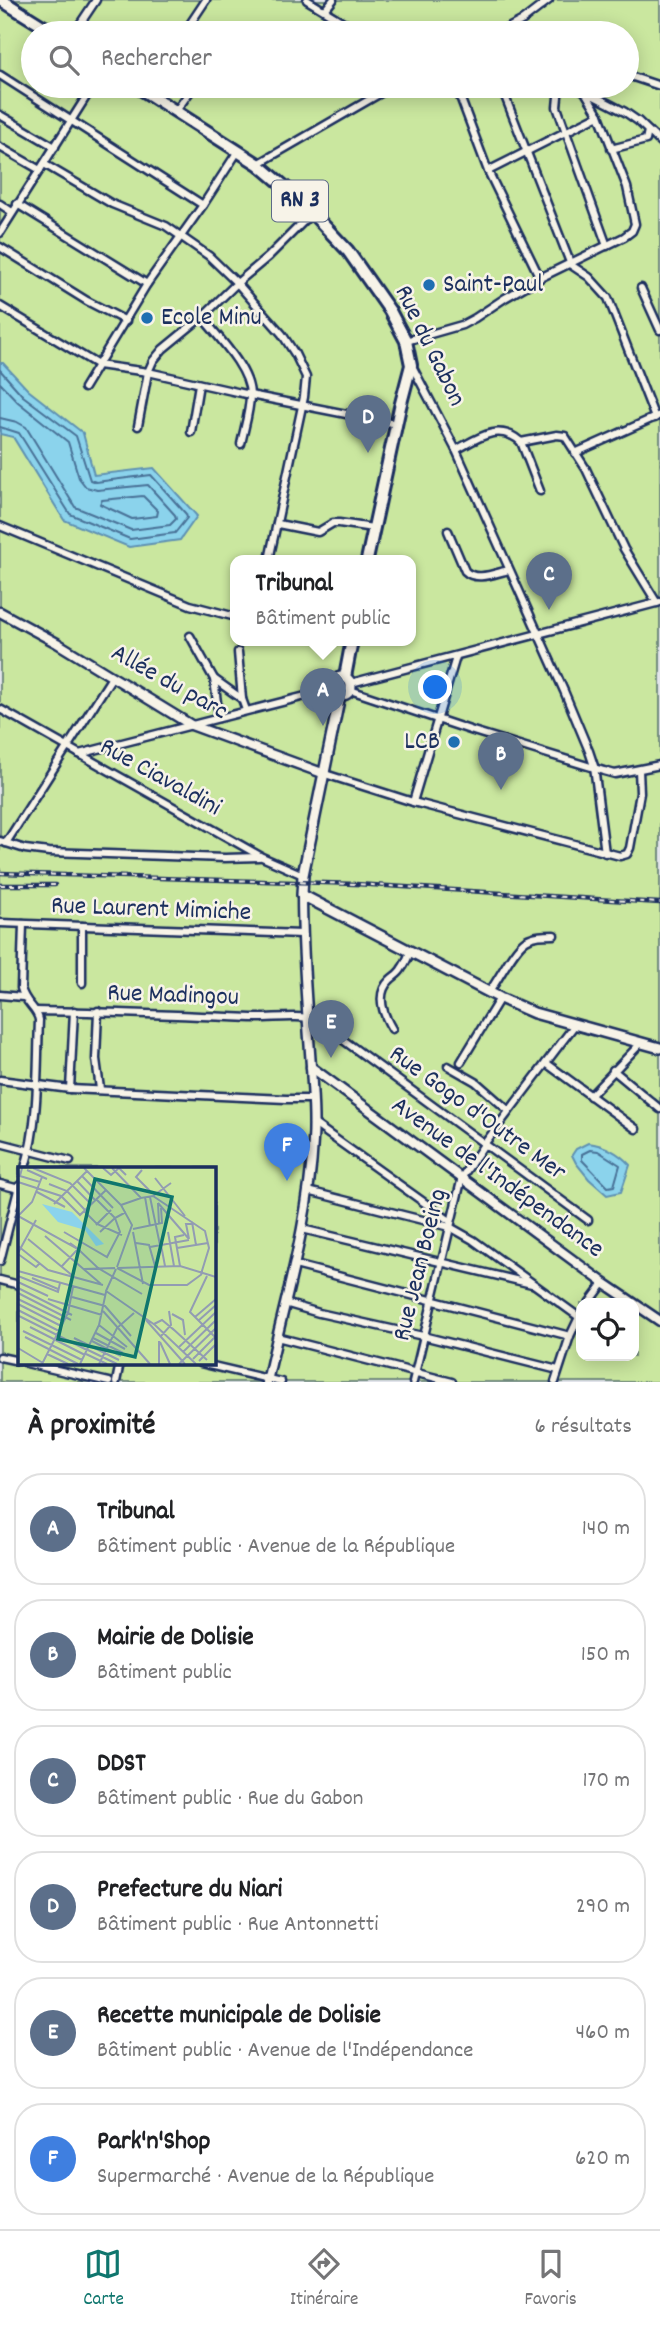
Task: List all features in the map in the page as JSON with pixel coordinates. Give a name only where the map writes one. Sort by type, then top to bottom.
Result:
[{"type":"highway","points":[[1,0],[35,21]]},
{"type":"highway","name":"Rue du Gabon","points":[[159,98],[258,164],[312,213],[348,251],[390,311],[406,341],[411,365]]},
{"type":"highway","name":"RN 3","points":[[368,555],[411,365]]},
{"type":"highway","points":[[349,683],[352,646]]},
{"type":"main road","points":[[337,692],[346,694],[349,683],[341,677],[334,681],[337,692],[325,774],[303,875],[302,895],[534,1013],[660,1048]]},
{"type":"street","points":[[82,21],[96,0]]},
{"type":"street","points":[[192,21],[206,0]]},
{"type":"street","points":[[307,0],[342,21]]},
{"type":"street","points":[[325,10],[333,0]]},
{"type":"street","points":[[522,21],[549,0]]},
{"type":"street","points":[[0,75],[21,88]]},
{"type":"street","points":[[639,79],[660,86]]},
{"type":"street","points":[[38,98],[203,205]]},
{"type":"street","points":[[0,233],[85,98]]},
{"type":"street","points":[[176,111],[185,98]]},
{"type":"street","points":[[258,164],[372,98]]},
{"type":"street","points":[[461,98],[488,171],[540,278]]},
{"type":"street","points":[[506,98],[571,265],[589,277],[608,298],[657,416],[575,453]]},
{"type":"street","points":[[558,98],[557,107],[607,246]]},
{"type":"street","points":[[406,341],[462,325],[540,278],[571,265],[632,231],[635,225],[627,187],[591,98]]},
{"type":"street","points":[[602,98],[638,121],[660,142]]},
{"type":"street","points":[[0,115],[55,147]]},
{"type":"street","points":[[488,171],[599,115]]},
{"type":"street","points":[[611,149],[646,140],[648,131]]},
{"type":"street","points":[[0,147],[112,204],[159,222],[180,235],[209,256],[237,283],[282,334],[306,377],[306,386],[270,555]]},
{"type":"street","points":[[84,388],[147,284],[238,151]]},
{"type":"street","points":[[0,204],[12,212]]},
{"type":"street","points":[[17,204],[147,284]]},
{"type":"street","points":[[138,426],[148,372],[153,361],[163,349],[268,257],[312,213]]},
{"type":"street","points":[[0,247],[126,321]]},
{"type":"street","points":[[641,288],[660,330]]},
{"type":"street","points":[[0,306],[97,365],[148,372],[250,396],[397,424]]},
{"type":"street","points":[[202,317],[235,358],[248,385],[250,396],[241,444]]},
{"type":"street","name":"Rue du Gabon","points":[[411,365],[456,450],[564,691],[594,766],[605,853]]},
{"type":"street","points":[[191,432],[199,384]]},
{"type":"street","points":[[456,450],[492,433],[512,434],[521,442],[540,491]]},
{"type":"street","points":[[349,683],[658,603],[624,549],[586,469],[565,436],[521,442]]},
{"type":"street","points":[[278,524],[318,532],[333,523],[373,528]]},
{"type":"street","points":[[0,526],[190,605],[230,615]]},
{"type":"street","points":[[448,531],[469,575],[476,577],[509,570]]},
{"type":"street","name":"Allée du parc","points":[[0,612],[191,725],[325,774]]},
{"type":"street","points":[[190,636],[214,679],[219,718]]},
{"type":"street","points":[[238,652],[242,699],[247,710]]},
{"type":"street","points":[[413,802],[456,657]]},
{"type":"street","points":[[112,677],[3,842],[48,852],[262,857]]},
{"type":"street","points":[[214,679],[242,699]]},
{"type":"street","points":[[349,683],[437,719],[615,774],[660,765]]},
{"type":"street","points":[[79,754],[247,710],[337,692]]},
{"type":"street","name":"Rue Ciavaldini","points":[[0,709],[262,857],[303,875]]},
{"type":"street","points":[[325,774],[413,802],[620,856],[627,854],[631,848],[639,793],[639,770]]},
{"type":"street","points":[[267,1381],[302,1229],[313,1123],[302,895]]},
{"type":"street","name":"Rue Laurent Mimiche","points":[[0,923],[302,934]]},
{"type":"street","points":[[23,924],[23,997],[36,1011],[39,1020],[38,1086],[30,1150],[24,1167]]},
{"type":"street","points":[[82,926],[82,983]]},
{"type":"street","points":[[489,992],[526,940],[554,934]]},
{"type":"street","points":[[392,1029],[383,1014],[381,1003],[388,981],[402,970],[410,952]]},
{"type":"street","points":[[0,995],[23,997]]},
{"type":"street","points":[[461,1062],[500,998]]},
{"type":"street","name":"Rue Madingou","points":[[36,1011],[308,1018]]},
{"type":"street","points":[[70,1089],[74,1011]]},
{"type":"street","points":[[98,1012],[96,1059],[100,1089]]},
{"type":"street","name":"Rue Gogo d'Outre Mer","points":[[308,1018],[316,1020],[588,1220]]},
{"type":"street","name":"Rue Jean Boeing","points":[[413,1382],[462,1177],[574,1026]]},
{"type":"street","points":[[590,1096],[641,1043]]},
{"type":"street","points":[[546,1063],[636,1129]]},
{"type":"street","points":[[448,1066],[476,1082],[509,1111]]},
{"type":"street","name":"Avenue de l'Indépendance","points":[[311,1068],[604,1283],[660,1321]]},
{"type":"street","points":[[613,1070],[660,1109]]},
{"type":"street","points":[[0,1080],[70,1089],[313,1098]]},
{"type":"street","points":[[313,1123],[576,1312]]},
{"type":"street","points":[[0,1143],[70,1161]]},
{"type":"street","points":[[0,1184],[18,1188]]},
{"type":"street","points":[[308,1191],[450,1224]]},
{"type":"street","points":[[0,1261],[18,1192]]},
{"type":"street","points":[[0,1226],[8,1228]]},
{"type":"street","points":[[302,1229],[538,1286]]},
{"type":"street","points":[[295,1265],[570,1336]]},
{"type":"street","points":[[0,1280],[18,1285]]},
{"type":"street","points":[[593,1298],[604,1283]]},
{"type":"street","points":[[285,1303],[558,1370]]},
{"type":"street","points":[[555,1382],[576,1323]]},
{"type":"street","points":[[277,1337],[452,1382]]},
{"type":"street","points":[[0,1357],[18,1361]]},
{"type":"street","points":[[30,1364],[109,1382]]},
{"type":"street","points":[[116,1382],[120,1364]]},
{"type":"street","points":[[204,1364],[267,1381],[281,1382]]},
{"type":"green space","points":[[0,0],[660,0],[660,1382],[0,1382]]},
{"type":"water","points":[[0,363],[28,390],[83,433],[94,475],[154,468],[197,516],[180,540],[129,547],[64,520],[13,437],[0,434]]},
{"type":"water","points":[[588,1143],[611,1150],[630,1165],[621,1192],[607,1195],[576,1163],[572,1155],[576,1149]]},
{"type":"railway","points":[[0,873],[356,884],[660,903]]},
{"type":"railway","points":[[0,885],[55,885]]},
{"type":"place","name":"Saint-Paul","points":[[429,285]]},
{"type":"place","name":"Ecole Minu","points":[[147,318]]},
{"type":"place","name":"Prefecture du Niari","points":[[368,453]]},
{"type":"place","name":"DDST","points":[[549,610]]},
{"type":"place","name":"Tribunal","points":[[323,726]]},
{"type":"place","name":"LCB","points":[[454,742]]},
{"type":"place","name":"Mairie de Dolisie","points":[[501,790]]},
{"type":"place","name":"Recette municipale de Dolisie","points":[[331,1058]]},
{"type":"place","name":"Park'n'Shop","points":[[287,1181]]}]
